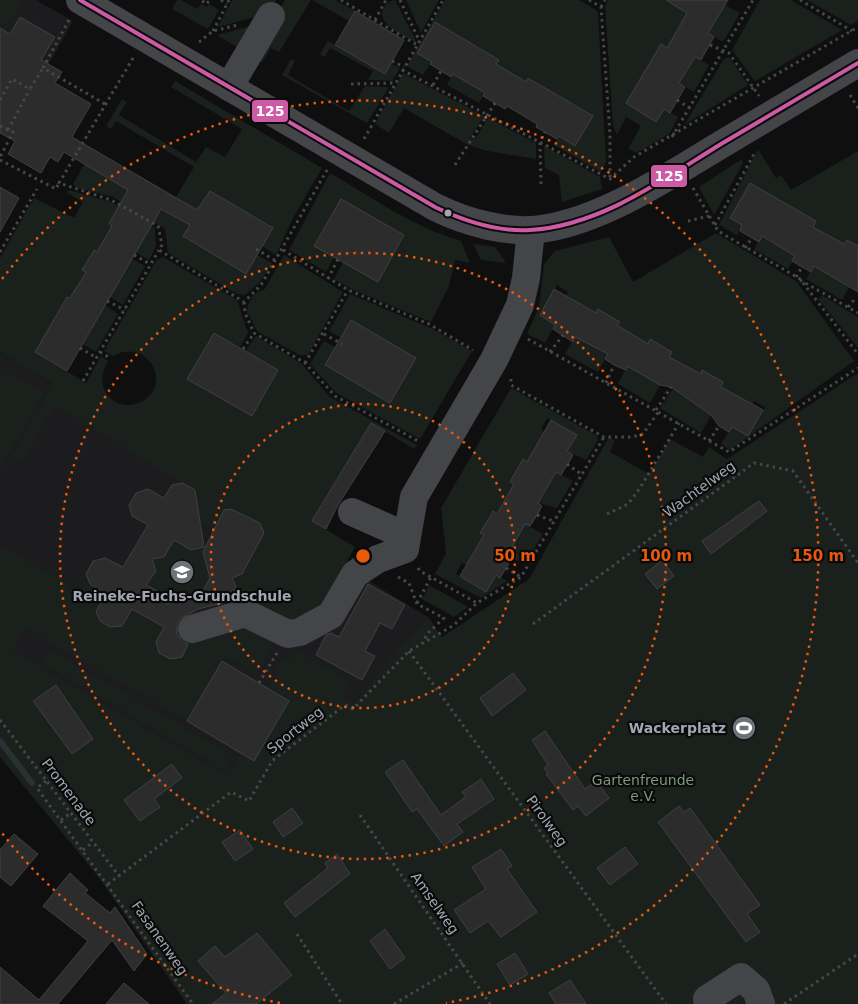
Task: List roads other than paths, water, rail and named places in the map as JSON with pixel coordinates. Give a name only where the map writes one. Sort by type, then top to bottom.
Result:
[{"type":"street","points":[[76,7],[229,86],[448,214],[487,224],[531,230],[563,225],[602,211],[682,168],[858,63]]},
{"type":"street","points":[[229,86],[271,16]]},
{"type":"street","points":[[192,629],[245,613],[288,634],[300,632],[330,615],[355,574],[406,543],[414,497],[439,452],[502,368],[526,278],[531,230]]},
{"type":"street","points":[[352,512],[406,543]]},
{"type":"street","points":[[708,1004],[707,999],[741,977],[756,990],[761,1004]]},
{"type":"waterway","points":[[0,741],[32,783]]},
{"type":"place","name":"Reineke-Fuchs-Grundschule","points":[[182,572]]},
{"type":"place","name":"Wackerplatz","points":[[744,728]]},
{"type":"park label","name":"Gartenfreunde e.V.","points":[[643,788]]}]
